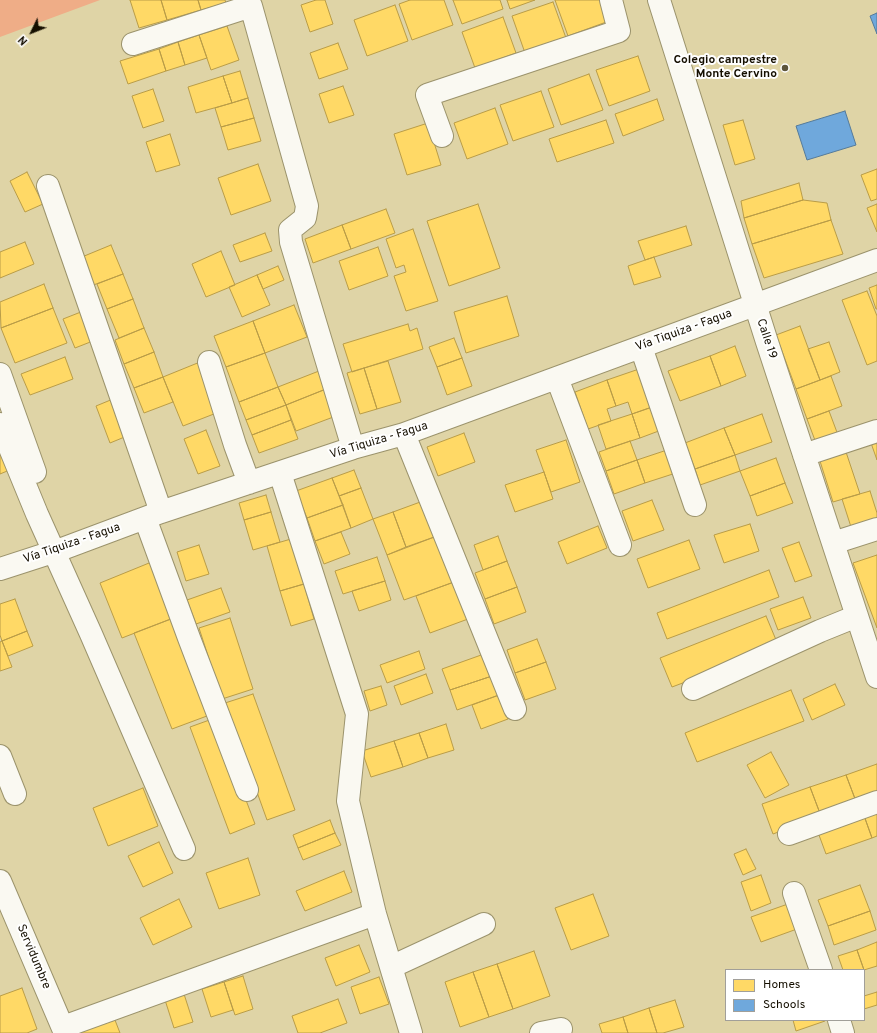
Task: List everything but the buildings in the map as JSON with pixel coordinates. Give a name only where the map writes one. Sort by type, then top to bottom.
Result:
[{"type":"street","points":[[442,136],[427,95],[619,32],[611,0]]},
{"type":"street","name":"Calle 19","points":[[659,0],[755,305],[877,677]]},
{"type":"street","points":[[133,44],[250,6],[307,206],[305,218],[290,230],[291,242],[353,448]]},
{"type":"street","points":[[48,186],[153,515],[189,638],[247,790]]},
{"type":"street","name":"Vía Tiquiza - Fagua","points":[[0,569],[153,515],[353,448],[404,434],[877,260]]},
{"type":"street","points":[[641,347],[695,505]]},
{"type":"street","points":[[209,362],[235,444],[250,483]]},
{"type":"street","points":[[0,374],[57,550]]},
{"type":"street","points":[[557,378],[620,545]]},
{"type":"street","points":[[0,424],[57,550],[91,634],[184,849]]},
{"type":"street","points":[[804,455],[877,431]]},
{"type":"street","points":[[404,434],[515,709]]},
{"type":"street","points":[[280,473],[357,714],[348,800],[375,914],[411,1033]]},
{"type":"street","points":[[833,543],[877,529]]},
{"type":"street","points":[[693,689],[820,631],[857,616]]},
{"type":"street","points":[[0,756],[15,794]]},
{"type":"street","points":[[789,834],[877,802]]},
{"type":"street","name":"Servidumbre","points":[[0,881],[64,1030]]},
{"type":"street","points":[[794,893],[821,969]]},
{"type":"street","points":[[64,1030],[375,914]]},
{"type":"street","points":[[391,967],[484,924]]},
{"type":"street","points":[[839,1021],[843,1033]]},
{"type":"shaded area","points":[[0,0],[100,0],[0,37]]},
{"type":"place","name":"Colegio campestre Monte Cervino","points":[[785,68]]}]
